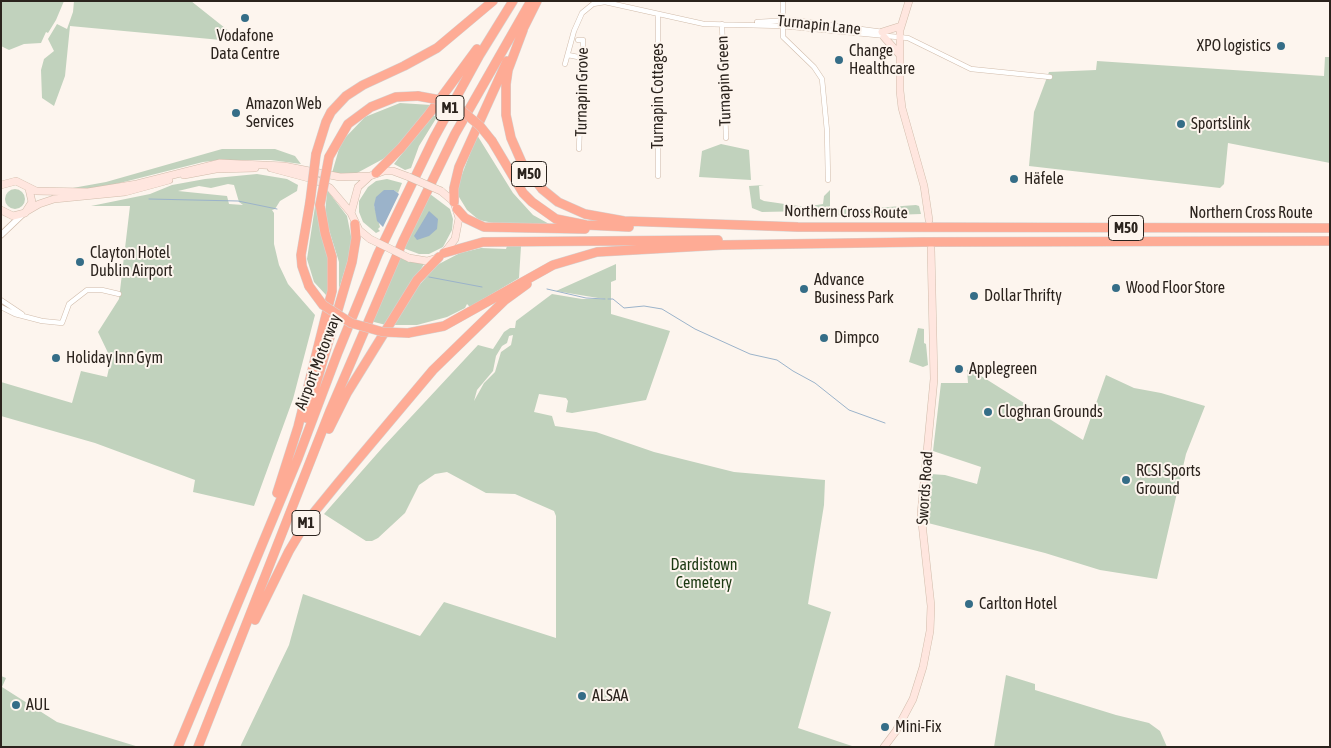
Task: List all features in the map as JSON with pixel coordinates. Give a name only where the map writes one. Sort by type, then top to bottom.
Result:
[{"type":"highway","name":"M50","points":[[493,1],[437,48],[404,66],[362,85],[346,96],[329,117],[321,134],[316,154],[302,266],[309,286],[323,305],[351,323],[383,332],[408,333],[436,328],[453,322],[553,265],[587,254],[722,245],[923,242]]},
{"type":"highway","points":[[373,174],[401,148],[449,88],[511,1]]},
{"type":"highway","name":"Airport Motorway","points":[[178,747],[279,504],[362,292],[402,200],[455,98],[511,1]]},
{"type":"highway","name":"Airport Motorway","points":[[198,747],[371,314],[424,196],[455,134],[531,1]]},
{"type":"highway","name":"M50","points":[[523,30],[537,1]]},
{"type":"highway","points":[[455,205],[454,188],[459,167],[523,30]]},
{"type":"highway","name":"Northern Cross Route","points":[[523,30],[508,70],[505,95],[507,125],[515,151],[542,189],[558,202],[585,214],[624,221],[798,226],[1330,228]]},
{"type":"highway","points":[[262,541],[298,427],[332,291],[332,257],[324,233],[320,205],[329,157],[348,124],[371,107],[396,97],[418,96],[440,100],[461,110],[480,126],[492,140],[523,193],[556,219],[586,225],[632,227]]},
{"type":"highway","name":"M50","points":[[455,205],[465,218],[475,224],[494,229],[798,226]]},
{"type":"highway","points":[[279,504],[352,262],[356,238],[355,224]]},
{"type":"highway","name":"M50","points":[[442,255],[459,247],[483,242],[700,240],[923,242]]},
{"type":"highway","name":"Northern Cross Route","points":[[923,242],[1330,241]]},
{"type":"highway","name":"M1","points":[[198,747],[264,600],[289,551],[307,521],[393,415],[433,370],[518,290],[555,269],[614,251]]},
{"type":"highway","points":[[296,498],[347,393],[417,280],[442,255]]},
{"type":"main road","points":[[909,1],[901,26],[898,78],[902,108],[923,183],[929,220]]},
{"type":"main road","points":[[899,54],[886,35],[901,26]]},
{"type":"main road","points":[[1,210],[13,216],[54,199],[125,192],[188,174],[238,167],[270,168],[316,180],[330,188],[351,213],[355,224],[370,239],[409,258],[427,261],[442,255],[457,233],[459,218],[455,205],[441,191],[393,171],[340,177],[284,166],[220,163],[114,189],[52,193],[29,189],[16,181],[2,186]]},
{"type":"main road","points":[[351,213],[358,187],[373,174]]},
{"type":"main road","points":[[24,213],[32,202],[29,189]]},
{"type":"main road","name":"Swords Road","points":[[884,747],[896,731],[913,699],[923,667],[930,631],[931,606],[921,514],[934,379],[931,249]]},
{"type":"street","points":[[783,1],[782,26],[785,39],[814,67],[822,79],[827,131],[828,180]]},
{"type":"street","name":"Turnapin Lane","points":[[565,64],[578,20],[582,13],[593,4],[612,3],[704,24],[782,26],[886,35]]},
{"type":"street","name":"Turnapin Cottages","points":[[658,15],[658,176]]},
{"type":"street","name":"Turnapin Lane","points":[[746,24],[782,19],[900,37],[915,41],[938,55],[971,70],[1050,77]]},
{"type":"street","name":"Turnapin Green","points":[[722,24],[726,138]]},
{"type":"street","name":"Turnapin Grove","points":[[578,40],[583,40],[579,149]]},
{"type":"street","points":[[568,55],[583,58]]},
{"type":"street","points":[[1,235],[24,213]]},
{"type":"street","points":[[1,300],[22,314],[51,323],[62,323],[69,304],[87,290],[102,290],[118,294]]},
{"type":"street","points":[[1,307],[15,314],[22,314]]},
{"type":"green space","points":[[1,1],[64,1],[56,20],[48,33],[46,32],[41,43],[24,44],[9,50],[1,46]]},
{"type":"green space","points":[[74,1],[191,1],[230,32],[221,40],[70,26],[65,76],[54,106],[42,98],[41,70],[44,59],[54,51],[48,39],[57,24],[67,29],[73,12]]},
{"type":"green space","name":"Sportslink","points":[[1325,57],[1330,57],[1330,163],[1228,143],[1224,184],[1220,188],[1029,166],[1034,112],[1049,72],[1096,70],[1097,61],[1324,76]]},
{"type":"green space","points":[[400,103],[431,105],[392,153],[357,173],[332,173],[341,142],[365,117]]},
{"type":"green space","points":[[432,115],[437,117],[419,146],[411,168],[405,170],[394,164]]},
{"type":"green space","points":[[477,135],[513,193],[533,215],[551,225],[498,224],[479,220],[467,210],[459,197],[458,185]]},
{"type":"green space","points":[[721,144],[749,150],[751,180],[699,177],[702,151]]},
{"type":"green space","points":[[222,149],[275,149],[295,156],[301,164],[271,160],[220,160],[203,162],[92,190],[67,189],[106,182]]},
{"type":"green space","points":[[257,174],[287,179],[298,185],[297,191],[280,201],[275,209],[272,210],[274,213],[274,244],[279,265],[288,284],[315,315],[293,399],[254,506],[193,492],[195,480],[95,443],[1,416],[1,382],[72,403],[81,371],[107,377],[111,359],[98,332],[119,299],[130,206],[91,206],[150,194],[172,185],[205,179]],"holes":[[[228,184],[234,185],[239,202],[243,205],[229,204],[227,196],[178,191],[199,186],[211,188]]]},
{"type":"green space","points":[[387,179],[402,183],[398,193],[394,190],[374,205],[380,227],[378,229],[380,231],[376,233],[363,222],[359,212],[359,201],[368,187],[376,181]]},
{"type":"green space","points":[[764,185],[759,186],[760,199],[764,201],[805,207],[823,204],[824,196],[830,190],[830,209],[916,205],[919,206],[921,214],[864,216],[824,215],[808,211],[762,212],[752,208],[749,186]]},
{"type":"green space","points":[[15,189],[22,192],[25,199],[22,206],[15,209],[8,206],[5,199],[8,192]]},
{"type":"green space","points":[[327,190],[347,216],[351,236],[352,247],[339,289],[339,262],[325,217]]},
{"type":"green space","points":[[430,194],[450,209],[453,219],[452,230],[443,247],[429,254],[419,254],[403,248]]},
{"type":"green space","points":[[316,200],[328,260],[329,291],[326,295],[314,282],[307,259]]},
{"type":"green space","points":[[507,246],[521,246],[519,278],[470,307],[467,304],[465,308],[447,317],[417,325],[394,325],[415,290],[437,265],[460,253],[481,248],[506,249]]},
{"type":"green space","points":[[399,257],[424,264],[386,325],[370,321]]},
{"type":"green space","name":"Dardistown Cemetery","points":[[616,264],[616,280],[611,282],[611,314],[670,331],[646,400],[572,413],[566,412],[568,401],[566,398],[539,394],[534,412],[552,416],[555,426],[596,432],[654,452],[734,472],[825,480],[824,505],[808,604],[831,612],[798,728],[855,747],[240,747],[289,645],[303,594],[420,636],[444,602],[556,638],[556,516],[554,511],[515,494],[486,493],[447,472],[435,474],[419,485],[405,513],[378,538],[372,541],[366,541],[324,514],[383,447],[478,345],[493,349],[504,332],[510,328],[515,328],[516,321],[552,294],[582,299],[604,299],[556,291]],"holes":[[[513,335],[511,345],[501,352],[495,372],[484,383],[474,401],[477,390],[493,371],[496,356],[502,346],[507,343],[509,336]]]},
{"type":"green space","points":[[918,328],[924,329],[924,343],[926,344],[928,365],[923,367],[909,362]]},
{"type":"green space","name":"RCSI Sports Ground","points":[[970,369],[1083,440],[1106,375],[1134,388],[1161,393],[1205,406],[1186,454],[1157,579],[1100,570],[1045,553],[928,523],[930,474],[945,475],[977,484],[981,467],[933,451],[941,383],[968,383],[967,370]]},
{"type":"green space","points":[[1006,675],[1035,684],[1035,690],[1149,723],[1160,731],[1167,747],[994,747]]},
{"type":"green space","name":"AUL","points":[[1,676],[6,678],[2,687],[57,722],[139,747],[1,747]]},
{"type":"water","points":[[384,190],[394,190],[399,194],[383,227],[377,221],[374,205],[376,197]]},
{"type":"water","points":[[429,211],[438,219],[437,229],[429,236],[417,240],[414,236]]},
{"type":"waterway","points":[[149,199],[238,201],[277,209]]},
{"type":"waterway","points":[[429,277],[482,287]]},
{"type":"waterway","points":[[547,289],[586,298],[605,299]]},
{"type":"waterway","points":[[608,299],[613,299],[624,308],[644,306],[662,309],[695,329],[750,354],[777,360],[815,383],[849,410],[885,423]]},
{"type":"place","name":"Vodafone Data Centre","points":[[245,18]]},
{"type":"place","name":"XPO logistics","points":[[1281,46]]},
{"type":"place","name":"Change Healthcare","points":[[839,60]]},
{"type":"place","name":"Amazon Web Services","points":[[236,113]]},
{"type":"place","name":"Sportslink","points":[[1181,124]]},
{"type":"place","name":"Häfele","points":[[1014,179]]},
{"type":"place","name":"Clayton Hotel Dublin Airport","points":[[80,262]]},
{"type":"place","name":"Wood Floor Store","points":[[1116,288]]},
{"type":"place","name":"Advance Business Park","points":[[804,289]]},
{"type":"place","name":"Dollar Thrifty","points":[[974,296]]},
{"type":"place","name":"Dimpco","points":[[824,338]]},
{"type":"place","name":"Holiday Inn Gym","points":[[56,358]]},
{"type":"place","name":"Applegreen","points":[[959,369]]},
{"type":"place","name":"Cloghran Grounds","points":[[988,412]]},
{"type":"place","name":"RCSI Sports Ground","points":[[1126,480]]},
{"type":"place","name":"Carlton Hotel","points":[[969,604]]},
{"type":"place","name":"ALSAA","points":[[582,696]]},
{"type":"place","name":"AUL","points":[[16,705]]},
{"type":"place","name":"Mini-Fix","points":[[885,727]]}]
